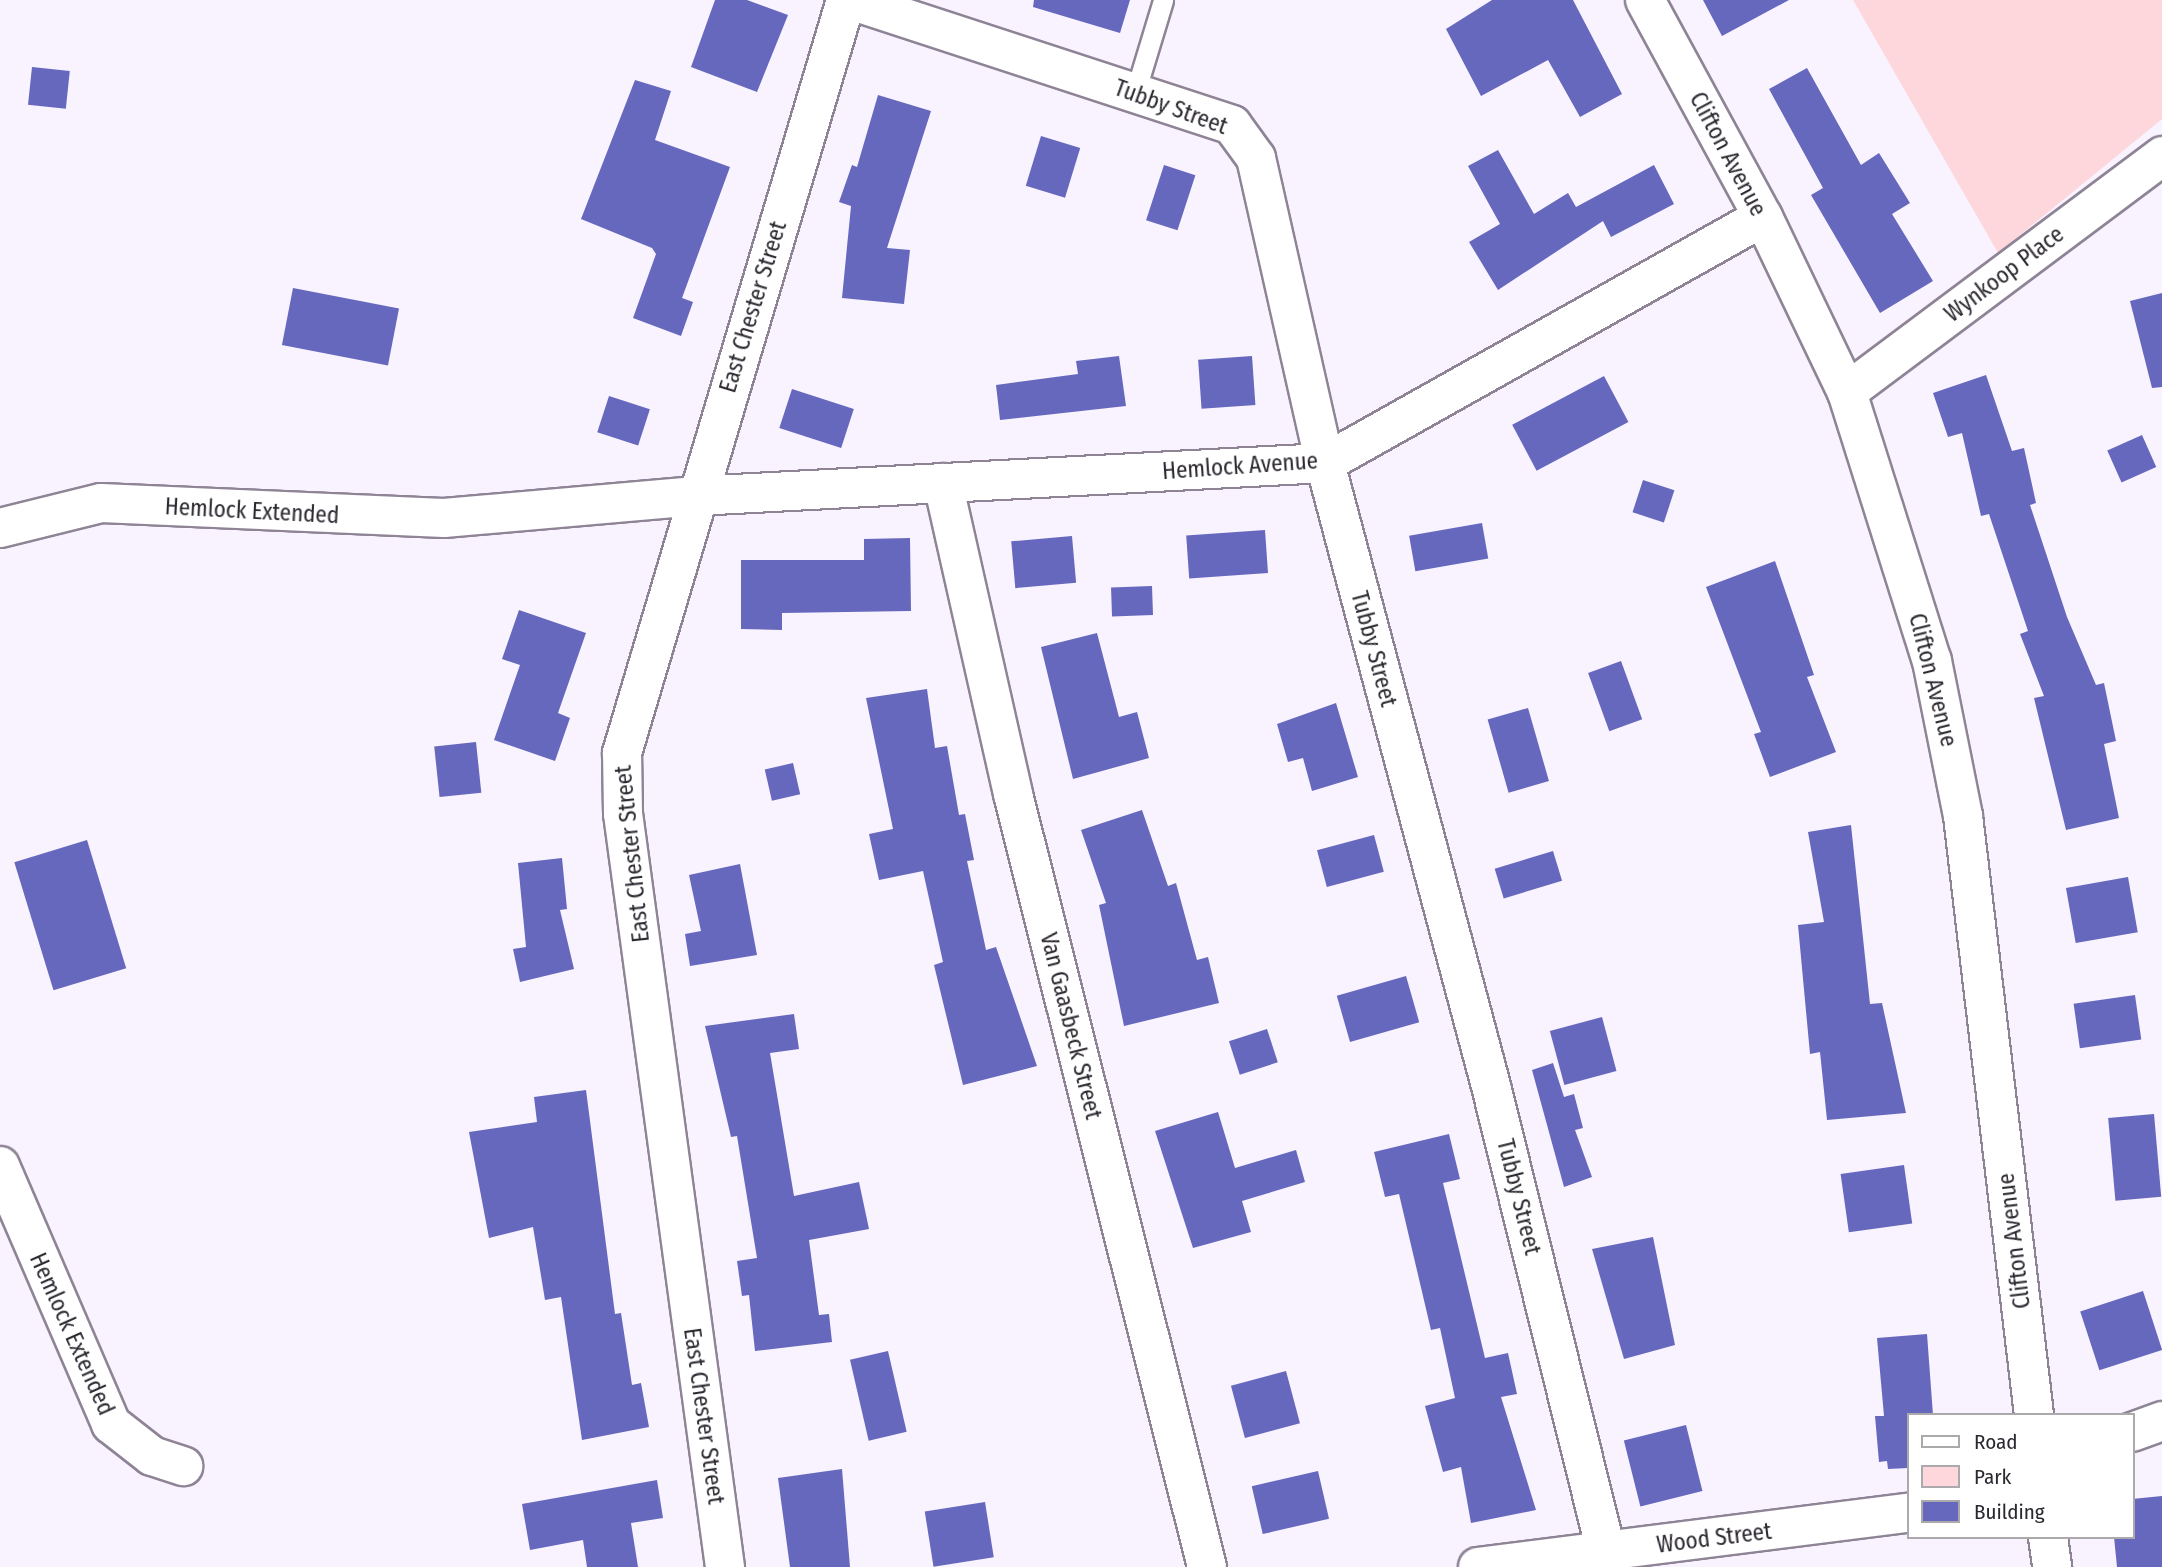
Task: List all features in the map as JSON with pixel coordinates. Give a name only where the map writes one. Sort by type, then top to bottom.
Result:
[{"type":"street","name":"Tubby Street","points":[[848,0],[1232,125],[1256,158],[1325,463],[1492,1086],[1608,1559]]},
{"type":"street","name":"East Chester Street","points":[[725,1567],[623,814],[622,753],[633,701],[848,0]]},
{"type":"street","name":"Clifton Avenue","points":[[1645,0],[1763,217],[1846,392],[1932,661],[1963,816],[2034,1413]]},
{"type":"street","name":"Wynkoop Place","points":[[1846,392],[2162,156]]},
{"type":"street","name":"Hemlock Avenue","points":[[696,496],[1325,463],[1763,217]]},
{"type":"street","name":"Van Gaasbeck Street","points":[[943,483],[1013,794],[1207,1567]]},
{"type":"street","name":"Hemlock Extended","points":[[0,528],[101,503],[444,518],[696,496]]},
{"type":"street","name":"Hemlock Extended","points":[[0,1166],[111,1424],[152,1455],[183,1466]]},
{"type":"street","points":[[2134,1431],[2162,1421]]},
{"type":"street","name":"Wood Street","points":[[1478,1567],[1608,1559],[1906,1513]]},
{"type":"street","points":[[2048,1539],[2052,1567]]},
{"type":"lane","points":[[1135,93],[1163,0]]},
{"type":"green space","points":[[1853,0],[2162,0],[2162,119],[1998,253]]},
{"type":"building","points":[[715,0],[747,0],[788,15],[757,92],[691,67]]},
{"type":"building","points":[[1034,0],[1130,0],[1120,33],[1033,7]]},
{"type":"building","points":[[1492,0],[1573,0],[1622,94],[1580,117],[1548,60],[1481,96],[1446,29]]},
{"type":"building","points":[[1703,0],[1789,0],[1722,36]]},
{"type":"building","points":[[32,67],[70,71],[66,109],[28,105]]},
{"type":"building","points":[[1807,68],[1861,165],[1879,153],[1910,203],[1892,214],[1933,281],[1880,313],[1811,195],[1823,188],[1769,89]]},
{"type":"building","points":[[635,80],[671,91],[655,140],[730,167],[682,298],[693,302],[681,336],[633,318],[656,254],[652,248],[581,219]]},
{"type":"building","points":[[878,95],[931,111],[887,248],[910,250],[904,304],[842,298],[851,206],[839,202],[852,165],[857,167]]},
{"type":"building","points":[[1041,136],[1080,148],[1065,198],[1026,186]]},
{"type":"building","points":[[1498,150],[1534,214],[1568,193],[1576,207],[1654,165],[1674,204],[1611,237],[1603,221],[1498,290],[1469,242],[1500,224],[1468,166]]},
{"type":"building","points":[[1164,165],[1195,175],[1177,230],[1146,220]]},
{"type":"building","points":[[293,288],[399,309],[388,366],[282,345]]},
{"type":"building","points":[[2162,293],[2162,387],[2152,388],[2130,301]]},
{"type":"building","points":[[1119,356],[1126,406],[1000,420],[996,385],[1078,374],[1076,361]]},
{"type":"building","points":[[1252,356],[1255,405],[1202,409],[1198,360]]},
{"type":"building","points":[[1986,375],[2012,451],[2024,448],[2036,503],[2030,505],[2067,617],[2096,685],[2104,683],[2116,741],[2104,744],[2119,818],[2066,830],[2034,698],[2044,696],[2020,634],[2028,631],[1989,514],[1981,516],[1962,433],[1948,437],[1933,393]]},
{"type":"building","points":[[1604,376],[1628,422],[1537,471],[1512,425]]},
{"type":"building","points":[[792,389],[854,409],[841,448],[779,428]]},
{"type":"building","points":[[609,396],[650,409],[638,445],[597,432]]},
{"type":"building","points":[[2142,435],[2156,467],[2122,482],[2107,450]]},
{"type":"building","points":[[1643,480],[1674,490],[1664,523],[1632,512]]},
{"type":"building","points":[[1482,523],[1488,558],[1415,571],[1409,536]]},
{"type":"building","points":[[1265,530],[1268,573],[1189,578],[1186,536]]},
{"type":"building","points":[[1072,536],[1076,583],[1015,588],[1011,541]]},
{"type":"building","points":[[910,538],[911,611],[782,613],[782,630],[741,629],[741,560],[864,560],[864,539]]},
{"type":"building","points":[[1775,561],[1814,675],[1807,677],[1836,752],[1770,777],[1754,734],[1761,732],[1706,587]]},
{"type":"building","points":[[1152,586],[1153,615],[1112,616],[1111,587]]},
{"type":"building","points":[[519,610],[586,633],[558,713],[570,718],[555,761],[494,740],[520,665],[502,659]]},
{"type":"building","points":[[1097,633],[1119,717],[1137,712],[1149,758],[1073,779],[1041,647]]},
{"type":"building","points":[[1621,661],[1642,719],[1609,731],[1588,673]]},
{"type":"building","points":[[927,689],[935,748],[947,746],[959,815],[965,814],[974,860],[967,861],[986,950],[996,947],[1037,1066],[963,1085],[934,965],[943,962],[923,871],[879,880],[869,834],[893,829],[866,698]]},
{"type":"building","points":[[1336,703],[1358,777],[1312,791],[1303,758],[1288,762],[1277,724]]},
{"type":"building","points":[[1528,708],[1549,781],[1509,793],[1488,720]]},
{"type":"building","points":[[476,742],[481,793],[440,797],[434,746]]},
{"type":"building","points":[[793,763],[800,794],[772,801],[765,770]]},
{"type":"building","points":[[1142,810],[1168,886],[1176,883],[1197,960],[1208,957],[1219,1003],[1124,1026],[1099,905],[1106,903],[1081,830]]},
{"type":"building","points":[[1851,825],[1870,1004],[1882,1003],[1906,1113],[1827,1120],[1820,1052],[1810,1054],[1798,925],[1824,922],[1808,832]]},
{"type":"building","points":[[1374,835],[1384,872],[1327,887],[1317,850]]},
{"type":"building","points":[[87,840],[126,968],[53,990],[14,862]]},
{"type":"building","points":[[1553,851],[1562,881],[1504,898],[1495,869]]},
{"type":"building","points":[[562,858],[567,909],[560,910],[574,969],[520,982],[513,949],[526,947],[518,863]]},
{"type":"building","points":[[740,864],[757,955],[690,966],[685,934],[701,931],[689,875]]},
{"type":"building","points":[[2128,877],[2138,932],[2076,943],[2066,888]]},
{"type":"building","points":[[1406,976],[1419,1022],[1350,1042],[1337,996]]},
{"type":"building","points":[[2135,995],[2141,1040],[2080,1048],[2074,1004]]},
{"type":"building","points":[[794,1014],[799,1049],[770,1053],[794,1196],[859,1182],[869,1229],[809,1240],[819,1315],[829,1314],[832,1342],[755,1351],[749,1295],[742,1296],[737,1261],[757,1258],[737,1136],[731,1137],[705,1026]]},
{"type":"building","points":[[1602,1017],[1616,1071],[1564,1085],[1550,1031]]},
{"type":"building","points":[[1267,1029],[1278,1062],[1240,1075],[1229,1041]]},
{"type":"building","points":[[1553,1063],[1564,1097],[1574,1094],[1583,1128],[1575,1130],[1592,1177],[1564,1187],[1532,1070]]},
{"type":"building","points":[[586,1090],[615,1314],[621,1313],[632,1385],[641,1383],[649,1427],[582,1440],[561,1297],[545,1300],[533,1227],[489,1238],[469,1132],[537,1122],[534,1097]]},
{"type":"building","points":[[1218,1112],[1235,1168],[1296,1150],[1305,1182],[1242,1201],[1251,1232],[1193,1248],[1155,1131]]},
{"type":"building","points":[[2154,1114],[2161,1197],[2115,1201],[2108,1118]]},
{"type":"building","points":[[1449,1134],[1460,1179],[1443,1183],[1485,1358],[1508,1353],[1517,1394],[1501,1397],[1536,1510],[1471,1523],[1461,1467],[1443,1472],[1425,1406],[1455,1398],[1440,1328],[1431,1330],[1399,1194],[1385,1197],[1374,1152]]},
{"type":"building","points":[[1904,1165],[1912,1223],[1849,1232],[1841,1174]]},
{"type":"building","points":[[1653,1237],[1675,1345],[1624,1359],[1592,1249]]},
{"type":"building","points":[[2143,1291],[2162,1350],[2099,1370],[2080,1311]]},
{"type":"building","points":[[1927,1334],[1933,1413],[1906,1413],[1906,1468],[1888,1469],[1887,1461],[1879,1462],[1875,1416],[1884,1416],[1877,1338]]},
{"type":"building","points":[[888,1351],[907,1432],[869,1441],[850,1360]]},
{"type":"building","points":[[1286,1371],[1300,1423],[1245,1438],[1231,1386]]},
{"type":"building","points":[[1686,1425],[1702,1491],[1640,1506],[1624,1440]]},
{"type":"building","points":[[842,1469],[850,1567],[790,1567],[778,1478]]},
{"type":"building","points":[[1318,1471],[1329,1519],[1263,1534],[1252,1486]]},
{"type":"building","points":[[657,1480],[663,1518],[631,1523],[638,1567],[587,1567],[583,1540],[530,1550],[522,1504]]},
{"type":"building","points":[[2162,1496],[2162,1567],[2117,1567],[2114,1539],[2134,1539],[2134,1499]]},
{"type":"building","points":[[985,1502],[994,1557],[934,1567],[925,1512]]}]
